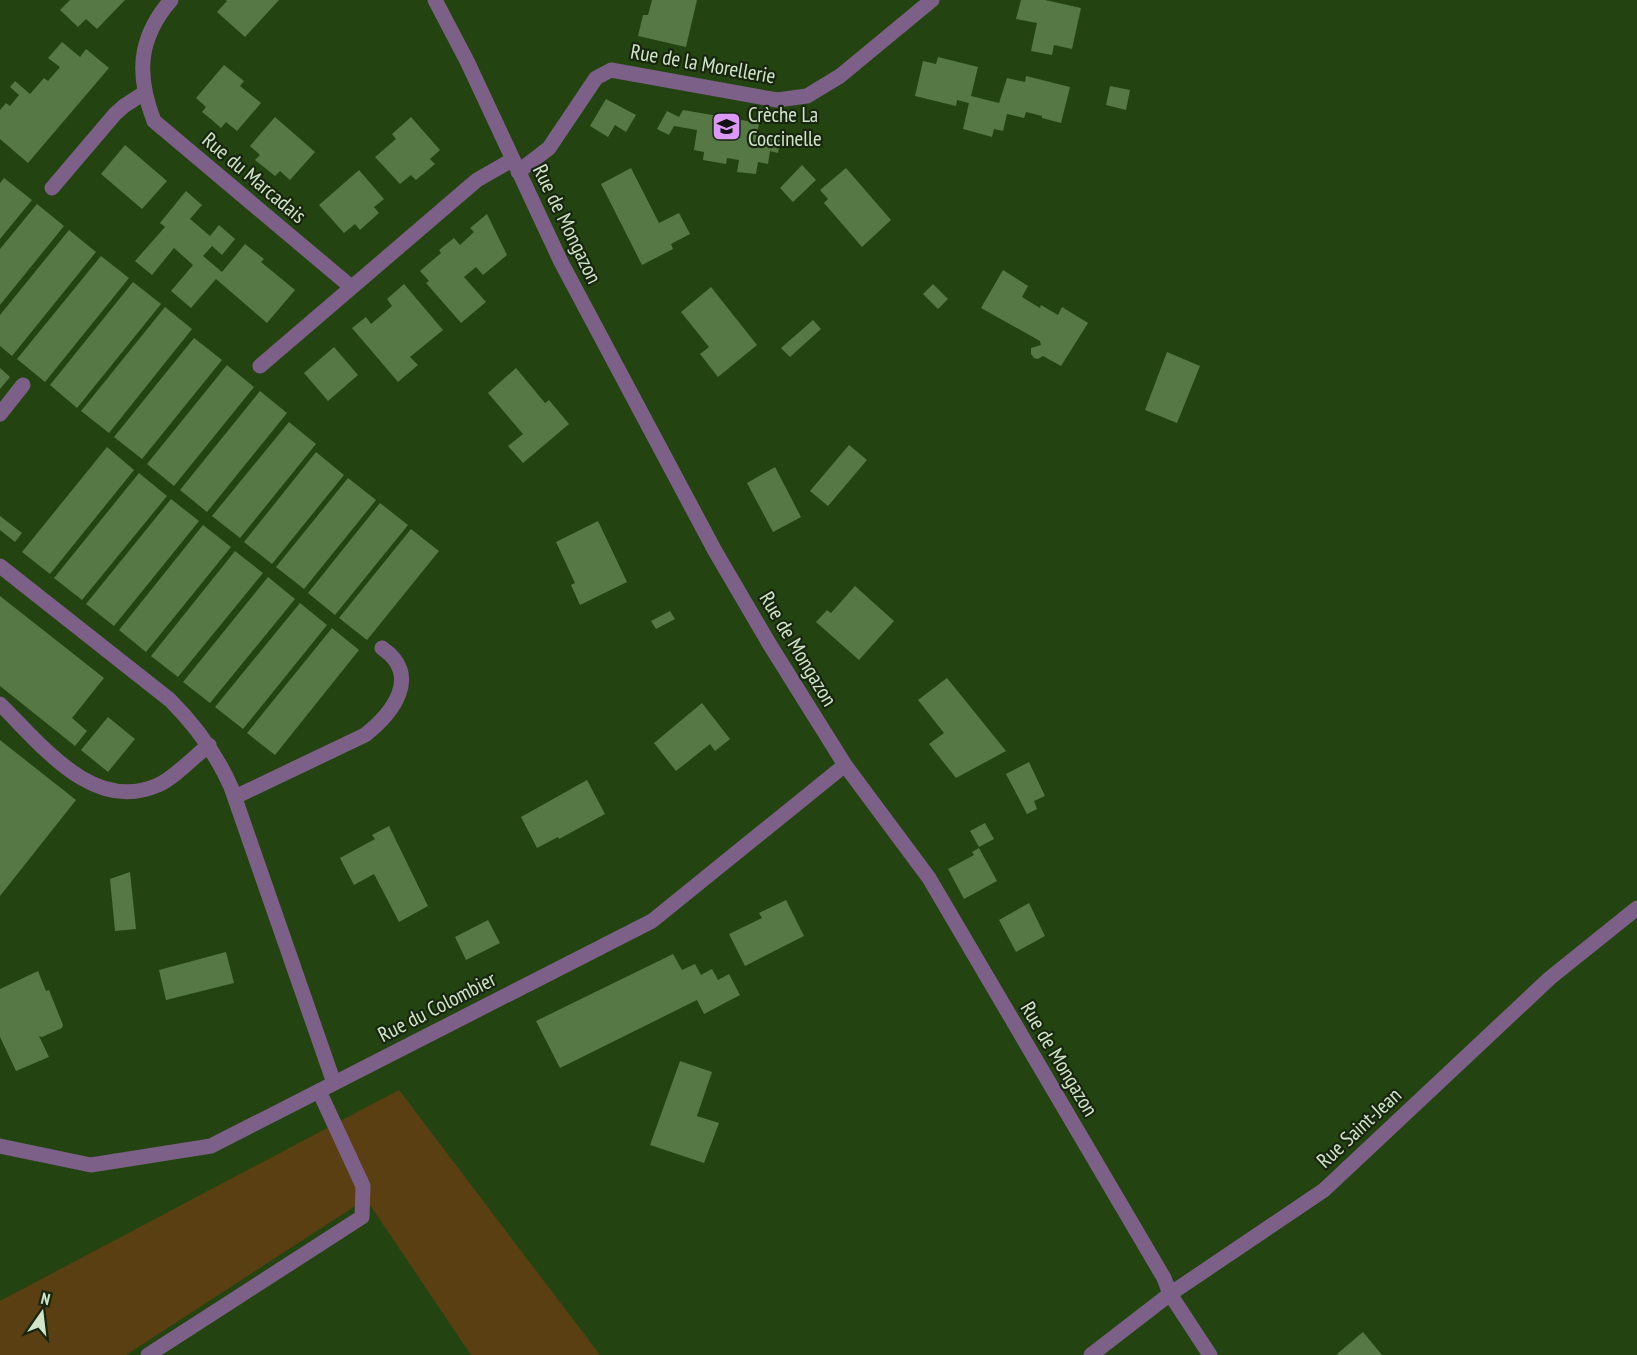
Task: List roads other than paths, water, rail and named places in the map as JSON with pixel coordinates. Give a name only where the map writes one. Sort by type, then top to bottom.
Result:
[{"type":"street","name":"Rue du Marcadais","points":[[171,0],[153,26],[142,60],[144,93],[154,121],[350,286]]},
{"type":"street","name":"Rue de Mongazon","points":[[435,0],[467,61],[561,262],[715,551],[844,765],[929,878],[1164,1278],[1170,1294],[1210,1355]]},
{"type":"street","name":"Rue de la Morellerie","points":[[515,166],[549,148],[596,78],[611,70],[777,100],[807,96],[840,76],[932,0]]},
{"type":"street","points":[[52,188],[115,114],[144,93]]},
{"type":"street","points":[[260,366],[350,286],[477,180],[515,166]]},
{"type":"street","points":[[0,414],[23,385]]},
{"type":"street","points":[[0,566],[170,700],[191,721],[209,745],[235,797],[334,1083]]},
{"type":"street","points":[[235,797],[365,735],[377,726],[388,714],[397,698],[402,680],[397,661],[382,648]]},
{"type":"street","points":[[0,704],[70,771],[92,784],[109,789],[143,789],[160,784],[209,745]]},
{"type":"street","name":"Rue du Colombier","points":[[0,1146],[91,1165],[211,1146],[652,921],[844,765]]},
{"type":"street","name":"Rue Saint-Jean","points":[[1092,1355],[1170,1294],[1324,1190],[1550,978],[1637,908]]},
{"type":"street","points":[[148,1355],[362,1217],[363,1186],[319,1091]]},
{"type":"place","name":"Crèche La Coccinelle","points":[[727,127]]}]
